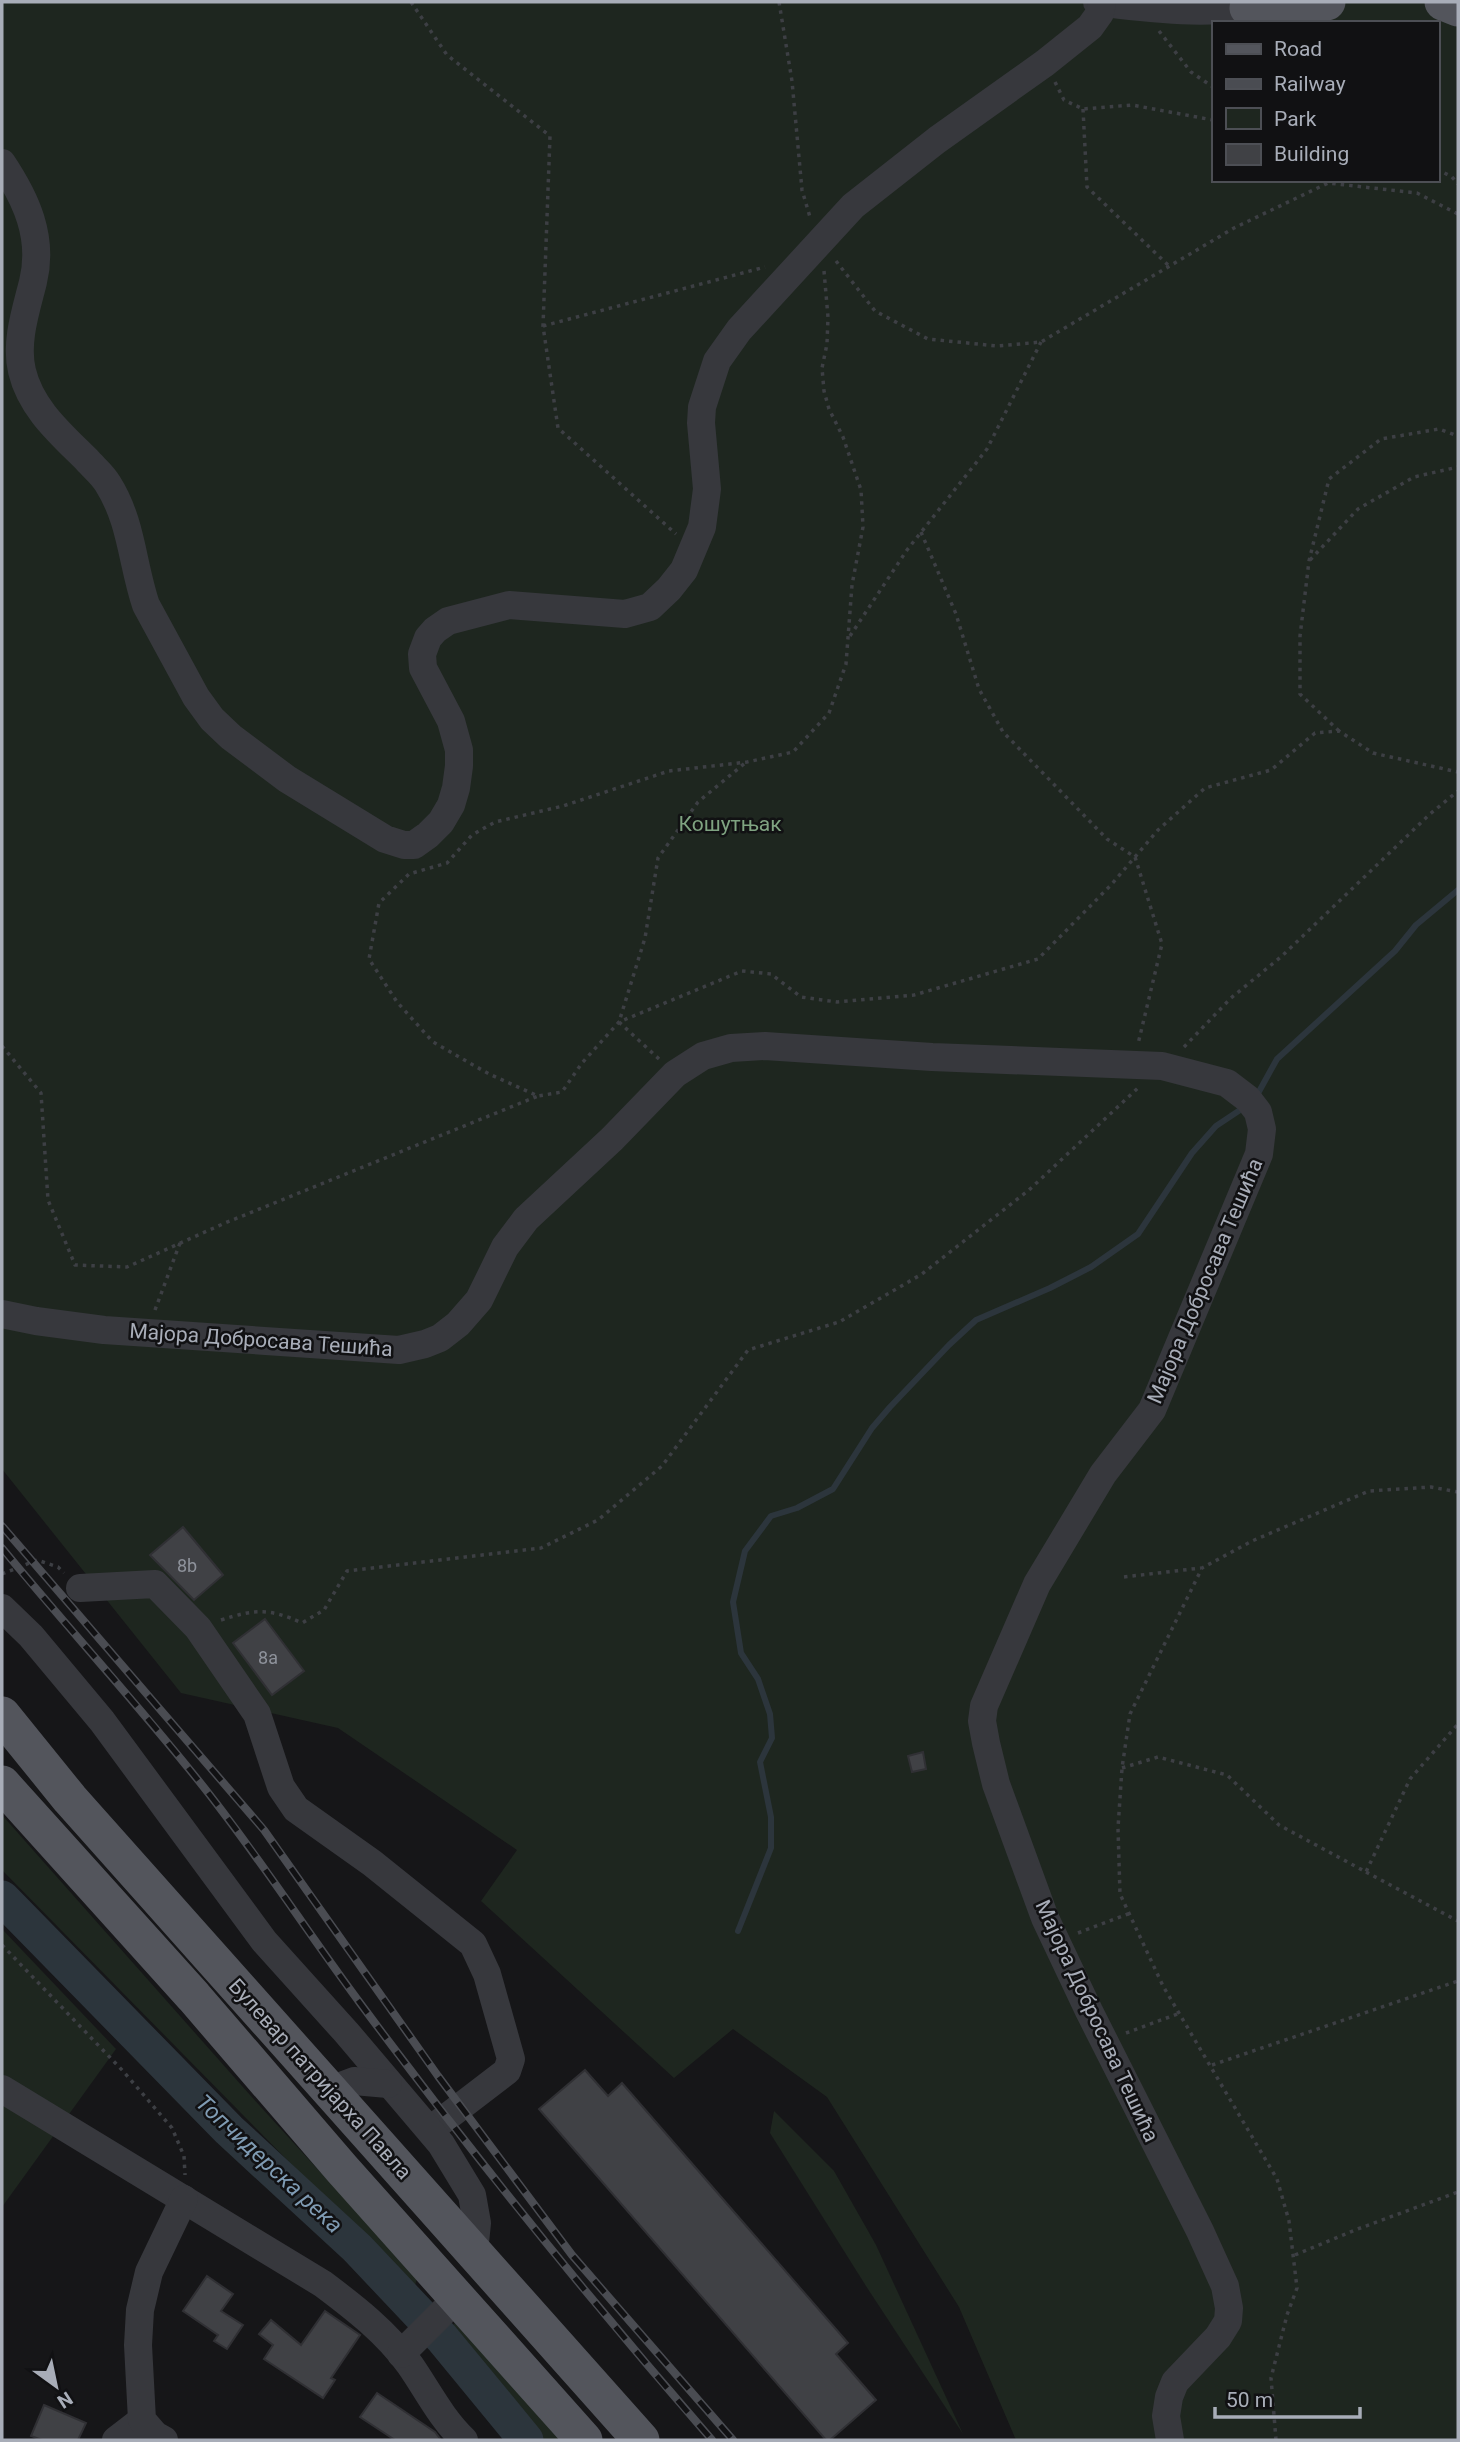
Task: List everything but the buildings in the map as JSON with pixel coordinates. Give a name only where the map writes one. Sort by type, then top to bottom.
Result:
[{"type":"main road","points":[[1236,5],[1327,2]]},
{"type":"main road","points":[[1443,2],[1458,8]]},
{"type":"main road","name":"Булевар патријарха Павла","points":[[2,1715],[70,1799],[641,2440]]},
{"type":"main road","name":"Булевар патријарха Павла","points":[[2,1784],[194,1997],[454,2301],[584,2440]]},
{"type":"street","points":[[1097,2],[1140,7],[1236,5]]},
{"type":"street","points":[[2,163],[30,212],[37,257],[19,352],[27,386],[50,423],[106,480],[117,498],[133,543],[146,605],[196,697],[212,719],[268,766],[385,839],[414,845],[428,835],[446,813],[456,788],[459,766],[455,733],[423,668],[424,644],[435,630],[448,621],[509,605],[625,614],[649,607],[669,589],[684,570],[702,527],[706,489],[701,415],[717,361],[739,330],[853,206],[985,103],[1045,63],[1092,25],[1100,13],[1102,2]]},
{"type":"street","name":"Мајора Добросава Тешића","points":[[2,1314],[36,1321],[146,1332],[399,1350],[425,1344],[440,1338],[458,1324],[479,1300],[505,1247],[526,1219],[612,1139],[675,1074],[703,1056],[731,1048],[765,1046],[932,1057],[1162,1066],[1227,1083],[1253,1106],[1262,1129],[1259,1154],[1152,1409],[1103,1474],[1037,1584],[984,1706],[982,1721],[996,1784],[1056,1942],[1225,2286],[1228,2320],[1218,2337],[1175,2382],[1169,2397],[1166,2416],[1170,2440]]},
{"type":"street","points":[[80,1588],[155,1584],[198,1628],[257,1714],[281,1787],[296,1809],[372,1863],[473,1944],[482,1964],[511,2059],[507,2071],[430,2130]]},
{"type":"street","points":[[2,1608],[31,1636],[103,1721],[264,1941],[430,2130],[472,2195],[477,2223],[474,2252]]},
{"type":"street","points":[[330,2090],[354,2081],[388,2084]]},
{"type":"street","points":[[2,2089],[323,2284],[360,2312],[407,2348],[444,2419],[464,2440]]},
{"type":"street","points":[[164,2440],[155,2435],[142,2420],[138,2345],[144,2287],[155,2256],[184,2199]]},
{"type":"street","points":[[407,2348],[454,2301]]},
{"type":"street","points":[[116,2440],[142,2420]]},
{"type":"path","points":[[411,2],[447,55],[550,136],[543,326],[558,428],[694,549]]},
{"type":"path","points":[[538,1096],[489,1074],[433,1042],[397,1002],[369,959],[379,903],[409,874],[447,863],[472,835],[495,822],[563,806],[669,771],[747,762],[793,752],[829,713],[846,664],[852,585],[863,527],[861,490],[824,391],[822,368],[827,344],[828,317],[820,240],[802,190],[792,81],[779,2]]},
{"type":"path","points":[[1140,7],[1191,72],[1212,86]]},
{"type":"path","points":[[1045,63],[1064,100],[1083,109],[1132,105],[1212,120]]},
{"type":"path","points":[[1083,109],[1087,187],[1170,267]]},
{"type":"path","points":[[1439,170],[1458,184]]},
{"type":"path","points":[[820,240],[875,311],[928,339],[997,346],[1041,342],[1234,228],[1328,183],[1417,193],[1458,214]]},
{"type":"path","points":[[543,326],[765,267]]},
{"type":"path","points":[[849,638],[921,532],[987,449],[1041,342]]},
{"type":"path","points":[[1458,436],[1439,429],[1381,439],[1329,479],[1309,561],[1300,636],[1300,694],[1339,731],[1373,753],[1458,772]]},
{"type":"path","points":[[1309,561],[1358,509],[1414,477],[1458,467]]},
{"type":"path","points":[[921,532],[956,614],[979,689],[1003,732],[1107,839],[1135,857],[1162,944],[1133,1066]]},
{"type":"path","points":[[619,1022],[742,971],[771,974],[801,997],[837,1002],[914,995],[1038,959],[1111,885],[1158,830],[1205,788],[1271,770],[1315,733],[1339,731]]},
{"type":"path","points":[[2,1046],[41,1093],[48,1200],[75,1265],[127,1267],[225,1223],[538,1096],[562,1092],[582,1063],[619,1022],[645,938],[658,858],[698,802],[747,762]]},
{"type":"path","points":[[198,1628],[247,1612],[278,1612],[302,1623],[324,1610],[348,1571],[541,1548],[598,1520],[662,1466],[748,1350],[839,1322],[922,1274],[1029,1190],[1185,1046],[1231,998],[1282,956],[1430,814],[1458,791]]},
{"type":"path","points":[[619,1022],[675,1074]]},
{"type":"path","points":[[146,1332],[180,1243]]},
{"type":"path","points":[[1124,1577],[1202,1567],[1252,1541],[1369,1491],[1431,1487],[1458,1492]]},
{"type":"path","points":[[2,1574],[37,1560],[58,1567],[80,1588]]},
{"type":"path","points":[[1202,1567],[1130,1714],[1122,1768],[1118,1828],[1120,1894],[1163,1986],[1277,2179],[1289,2221],[1297,2288],[1287,2315],[1271,2378],[1276,2440]]},
{"type":"path","points":[[1366,1872],[1410,1779],[1458,1724]]},
{"type":"path","points":[[1122,1768],[1158,1757],[1227,1774],[1279,1825],[1458,1921]]},
{"type":"path","points":[[1056,1942],[1128,1913]]},
{"type":"path","points":[[2,1945],[122,2071],[172,2129],[184,2156],[184,2199]]},
{"type":"path","points":[[1211,2065],[1458,1981]]},
{"type":"path","points":[[1105,2041],[1180,2013]]},
{"type":"path","points":[[1295,2255],[1458,2192]]},
{"type":"green space","name":"Кошутњак","points":[[2,2],[1458,2],[1458,2440],[1016,2440],[959,2307],[827,2097],[733,2029],[674,2078],[481,1901],[517,1850],[338,1728],[181,1693],[2,1469]]},
{"type":"green space","points":[[2,1815],[250,2095],[417,2278],[414,2289],[2,1870]]},
{"type":"green space","points":[[2,1929],[116,2049],[2,2207]]},
{"type":"green space","points":[[774,2111],[834,2171],[876,2245],[963,2434],[770,2133]]},
{"type":"green space","points":[[455,2323],[562,2440],[532,2440],[446,2332]]},
{"type":"waterway","points":[[1256,1097],[1277,1059],[1395,951],[1416,925],[1458,890]]},
{"type":"waterway","points":[[738,1931],[771,1848],[771,1817],[760,1762],[772,1738],[770,1714],[758,1679],[741,1653],[733,1602],[745,1551],[771,1516],[797,1508],[833,1489],[872,1428],[949,1345],[976,1320],[1091,1267],[1138,1234],[1192,1153],[1216,1126],[1246,1106]]},
{"type":"waterway","name":"Топчидерска река","points":[[2,1898],[229,2130],[357,2248],[442,2338],[526,2440]]},
{"type":"railway","points":[[2,1526],[264,1830],[438,2076],[572,2255],[733,2440]]},
{"type":"railway","points":[[2,1548],[198,1780],[445,2115],[576,2280],[712,2440]]}]
